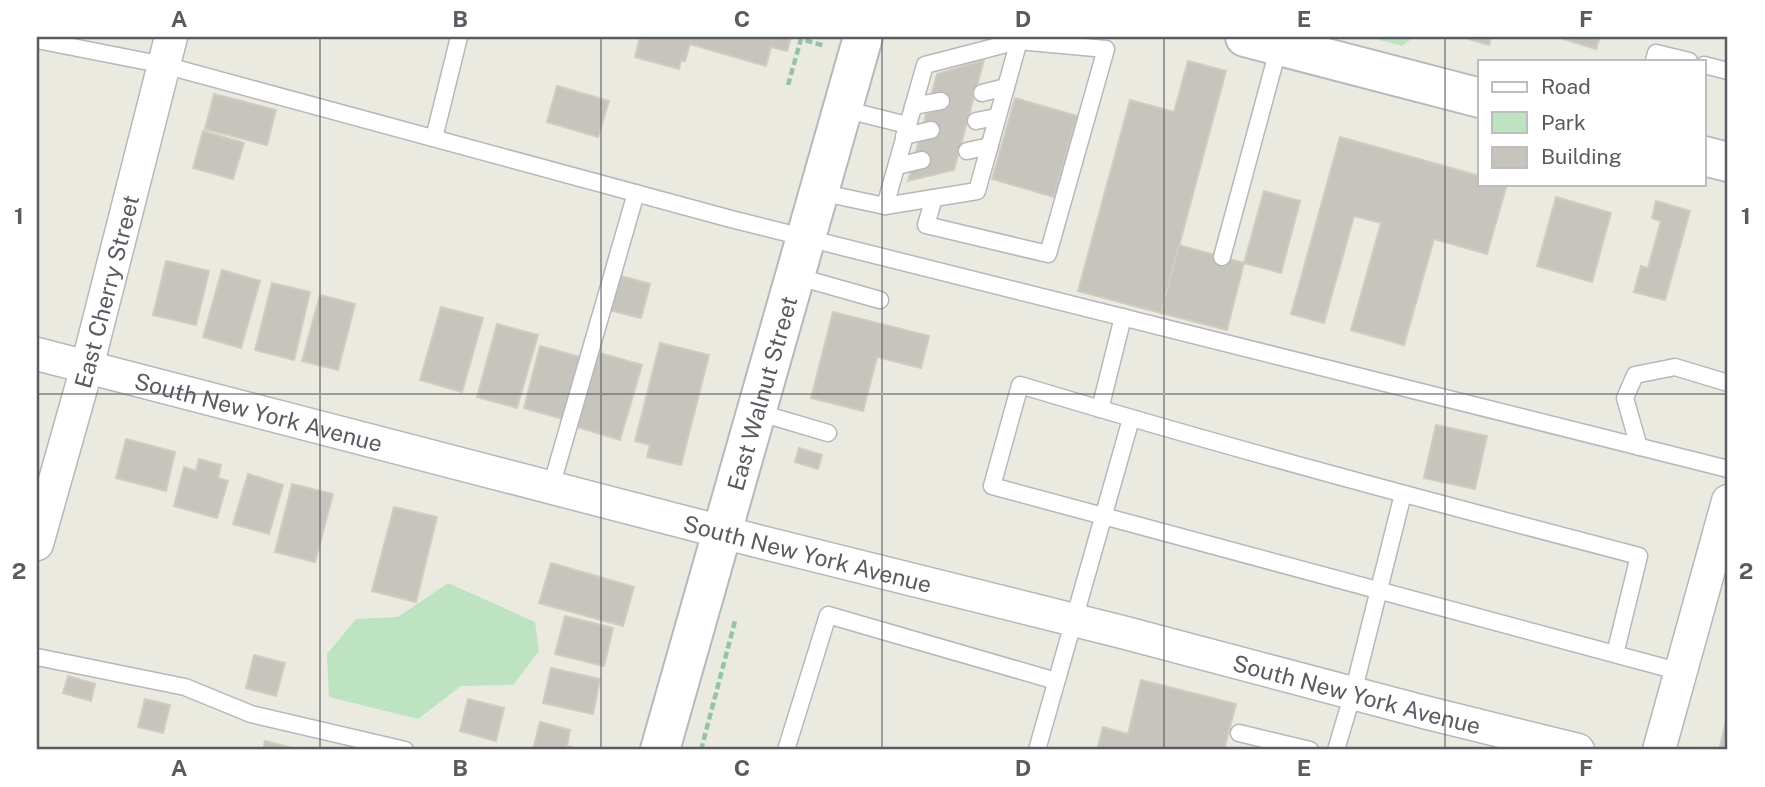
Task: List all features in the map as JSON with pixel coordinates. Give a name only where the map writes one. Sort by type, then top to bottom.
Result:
[{"type":"main road","points":[[1262,41],[1478,96]]},
{"type":"main road","name":"East Walnut Street","points":[[660,750],[860,46]]},
{"type":"main road","points":[[1706,156],[1728,162]]},
{"type":"street","name":"East Cherry Street","points":[[37,544],[87,367],[168,51]]},
{"type":"street","name":"South New York Avenue","points":[[37,354],[722,532],[1074,620],[1539,745],[1578,750]]},
{"type":"street","points":[[1659,750],[1728,501]]},
{"type":"lane","points":[[434,138],[459,37]]},
{"type":"lane","points":[[819,192],[885,206],[977,191],[1019,39]]},
{"type":"lane","points":[[885,206],[925,65],[1019,39],[1106,49],[1048,254],[926,225],[933,198]]},
{"type":"lane","points":[[37,40],[168,51],[434,138],[731,219],[1728,470]]},
{"type":"lane","points":[[1222,257],[1262,41]]},
{"type":"lane","points":[[1654,60],[1656,53],[1685,60]]},
{"type":"lane","points":[[1706,66],[1728,71]]},
{"type":"lane","points":[[982,93],[1006,87]]},
{"type":"lane","points":[[913,106],[941,101]]},
{"type":"lane","points":[[843,109],[906,130],[932,130]]},
{"type":"lane","points":[[976,121],[996,117]]},
{"type":"lane","points":[[967,151],[990,146]]},
{"type":"lane","points":[[897,166],[922,160]]},
{"type":"lane","points":[[551,488],[636,193]]},
{"type":"lane","points":[[795,276],[880,300]]},
{"type":"lane","points":[[1100,409],[1123,317]]},
{"type":"lane","points":[[1639,447],[1625,398],[1634,375],[1675,368],[1728,383]]},
{"type":"lane","points":[[1615,653],[1639,556],[1403,494],[1020,386],[992,486],[1681,671]]},
{"type":"lane","points":[[756,412],[828,433]]},
{"type":"lane","points":[[1037,750],[1131,419]]},
{"type":"lane","points":[[1336,750],[1403,494]]},
{"type":"lane","points":[[786,750],[828,615],[1056,681]]},
{"type":"lane","points":[[37,657],[185,687],[251,714],[405,750]]},
{"type":"lane","points":[[1239,733],[1310,750]]},
{"type":"path","points":[[794,37],[860,46]]},
{"type":"path","points":[[788,85],[801,39]]},
{"type":"green space","points":[[1369,37],[1414,37],[1402,46]]},
{"type":"green space","points":[[448,583],[535,622],[539,651],[513,685],[461,686],[418,719],[329,697],[327,654],[356,619],[398,617]]},
{"type":"building","points":[[640,37],[791,37],[787,51],[771,47],[766,66],[690,44],[685,61],[681,60],[679,69],[635,57]]},
{"type":"building","points":[[1462,37],[1491,37],[1489,45]]},
{"type":"building","points":[[1563,37],[1600,37],[1596,49]]},
{"type":"building","points":[[984,60],[954,170],[908,181],[937,74]]},
{"type":"building","points":[[1188,61],[1226,71],[1161,313],[1078,291],[1130,100],[1174,112]]},
{"type":"building","points":[[557,86],[609,101],[598,137],[547,122]]},
{"type":"building","points":[[214,94],[276,110],[267,145],[205,129]]},
{"type":"building","points":[[1015,98],[1077,116],[1054,197],[992,179]]},
{"type":"building","points":[[203,131],[244,143],[233,179],[193,168]]},
{"type":"building","points":[[1340,137],[1478,175],[1478,186],[1506,186],[1487,254],[1434,239],[1404,345],[1351,330],[1381,223],[1354,216],[1324,323],[1291,314]]},
{"type":"building","points":[[1264,191],[1300,201],[1281,273],[1244,263]]},
{"type":"building","points":[[1556,197],[1611,213],[1592,282],[1537,266]]},
{"type":"building","points":[[1656,201],[1690,211],[1665,300],[1634,292],[1641,266],[1648,268],[1661,221],[1652,218]]},
{"type":"building","points":[[1179,245],[1244,263],[1227,330],[1161,313]]},
{"type":"building","points":[[166,261],[209,271],[196,325],[153,315]]},
{"type":"building","points":[[222,270],[260,281],[241,348],[203,337]]},
{"type":"building","points":[[618,275],[650,284],[641,318],[609,310]]},
{"type":"building","points":[[272,283],[310,292],[294,360],[255,350]]},
{"type":"building","points":[[320,295],[355,304],[338,370],[302,361]]},
{"type":"building","points":[[441,307],[483,318],[462,392],[420,380]]},
{"type":"building","points":[[833,312],[929,336],[921,368],[877,357],[863,411],[811,398]]},
{"type":"building","points":[[497,324],[538,335],[517,408],[477,397]]},
{"type":"building","points":[[660,343],[709,355],[681,465],[647,457],[650,445],[635,441]]},
{"type":"building","points":[[540,346],[580,357],[563,419],[524,408]]},
{"type":"building","points":[[596,352],[642,365],[620,440],[574,426]]},
{"type":"building","points":[[1436,425],[1487,436],[1475,489],[1424,478]]},
{"type":"building","points":[[126,439],[175,452],[166,491],[116,478]]},
{"type":"building","points":[[799,448],[822,455],[818,469],[795,462]]},
{"type":"building","points":[[199,459],[221,465],[218,478],[228,481],[217,518],[174,506],[184,467],[196,471]]},
{"type":"building","points":[[248,474],[283,485],[269,534],[233,524]]},
{"type":"building","points":[[292,484],[333,494],[315,562],[275,552]]},
{"type":"building","points":[[394,507],[437,517],[416,602],[372,591]]},
{"type":"building","points":[[551,563],[634,587],[623,626],[539,603]]},
{"type":"building","points":[[565,616],[613,628],[604,666],[555,654]]},
{"type":"building","points":[[254,655],[285,663],[276,696],[246,688]]},
{"type":"building","points":[[551,668],[600,679],[593,714],[543,703]]},
{"type":"building","points":[[68,676],[95,684],[91,701],[63,693]]},
{"type":"building","points":[[1141,680],[1236,704],[1224,750],[1097,750],[1103,727],[1128,734]]},
{"type":"building","points":[[145,699],[170,705],[163,733],[138,727]]},
{"type":"building","points":[[468,699],[504,708],[496,741],[460,731]]},
{"type":"building","points":[[1728,713],[1728,750],[1719,750]]},
{"type":"building","points":[[540,722],[570,730],[567,746],[578,750],[533,750]]},
{"type":"building","points":[[265,741],[300,750],[263,750]]}]
